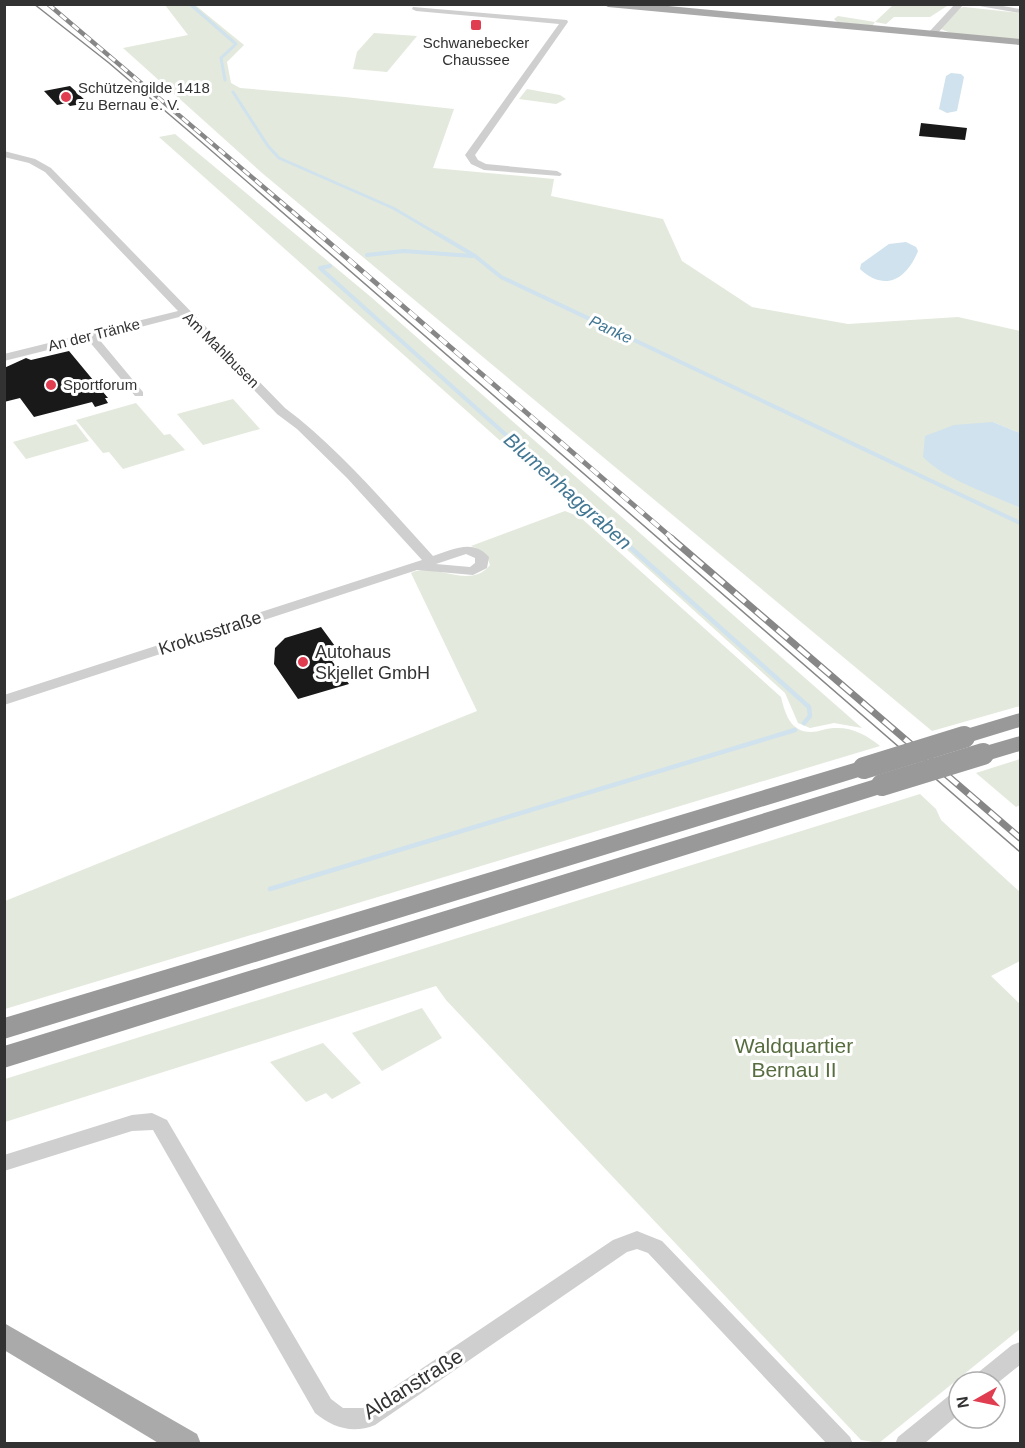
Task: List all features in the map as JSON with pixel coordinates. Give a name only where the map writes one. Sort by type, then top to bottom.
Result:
[{"type":"highway","points":[[4,1057],[873,776],[964,737],[1020,720]]},
{"type":"highway","points":[[4,1029],[873,776],[983,754],[1020,743]]},
{"type":"main road","points":[[608,4],[1020,42]]},
{"type":"main road","points":[[4,1335],[187,1443]]},
{"type":"street","points":[[484,15],[494,4]]},
{"type":"street","points":[[932,34],[960,4]]},
{"type":"street","points":[[972,4],[1020,11]]},
{"type":"street","points":[[416,9],[564,22],[470,155],[484,167],[557,174]]},
{"type":"street","name":"Am Mahlbusen","points":[[4,154],[32,161],[48,170],[288,418],[301,426],[362,486],[430,561]]},
{"type":"street","name":"An der Tränke","points":[[4,358],[184,313]]},
{"type":"street","points":[[90,336],[139,394]]},
{"type":"street","name":"Krokusstraße","points":[[4,700],[430,561],[465,550],[475,551],[482,558],[482,565],[473,571],[415,566]]},
{"type":"street","name":"Aldanstraße","points":[[4,1163],[132,1123],[152,1121],[160,1125],[311,1388],[322,1406],[334,1417],[348,1421],[367,1418],[620,1246],[637,1240],[655,1247],[843,1443]]},
{"type":"street","points":[[998,1370],[1020,1352]]},
{"type":"street","points":[[906,1443],[947,1411]]},
{"type":"green space","points":[[937,4],[947,6],[930,17],[894,17],[886,24],[875,22],[893,5]]},
{"type":"green space","points":[[165,5],[195,5],[244,45],[227,62],[231,83],[240,88],[454,109],[433,168],[554,179],[551,196],[663,219],[682,261],[752,307],[848,324],[958,317],[1020,331],[1020,433],[993,422],[945,473],[1020,508],[1020,706],[932,731],[262,173],[123,48],[188,35]]},
{"type":"green space","points":[[960,8],[1020,13],[1020,40],[953,34],[941,29]]},
{"type":"green space","points":[[838,16],[875,22],[872,26],[837,22],[834,19]]},
{"type":"green space","points":[[374,33],[417,36],[387,72],[353,69],[357,52]]},
{"type":"green space","points":[[527,89],[560,95],[566,99],[556,104],[519,99]]},
{"type":"green space","points":[[175,134],[371,297],[862,728],[834,723],[810,728],[798,723],[785,693],[540,471],[532,469],[159,137]]},
{"type":"green space","points":[[233,399],[260,429],[203,445],[177,414]]},
{"type":"green space","points":[[136,403],[164,435],[170,434],[185,450],[123,469],[109,452],[103,453],[76,420]]},
{"type":"green space","points":[[76,424],[89,441],[26,459],[13,442]]},
{"type":"green space","points":[[565,511],[580,517],[781,697],[787,715],[798,729],[811,732],[831,728],[853,730],[880,746],[5,1009],[5,901],[477,711],[411,573],[431,570],[472,576],[482,572],[490,565],[489,561],[483,552],[471,546]]},
{"type":"green space","points":[[1020,759],[1020,805],[1016,807],[976,773]]},
{"type":"green space","name":"Waldquartier Bernau II","points":[[920,794],[936,809],[941,820],[1020,892],[1020,961],[991,976],[1020,1004],[1020,1329],[969,1370],[947,1370],[947,1388],[879,1443],[861,1440],[446,1000],[436,986],[5,1122],[5,1079]]},
{"type":"green space","points":[[422,1008],[442,1038],[382,1071],[352,1033]]},
{"type":"green space","points":[[323,1043],[361,1083],[332,1099],[326,1093],[306,1102],[270,1062]]},
{"type":"water","points":[[951,73],[961,74],[964,77],[957,111],[947,113],[939,109],[946,76]]},
{"type":"water","points":[[906,242],[916,247],[918,251],[902,275],[887,281],[878,280],[860,269],[861,264],[889,244]]},
{"type":"water","points":[[993,422],[1020,433],[1020,508],[956,480],[923,457],[925,436],[954,425]]},
{"type":"building","name":"Schützengilde 1418 zu Bernau e. V.","points":[[70,86],[88,103],[70,106],[67,103],[57,105],[44,91]]},
{"type":"building","points":[[921,123],[967,128],[965,140],[919,136]]},
{"type":"building","name":"Sportforum","points":[[69,351],[108,398],[105,398],[108,403],[95,407],[92,402],[34,417],[20,398],[4,402],[4,368],[26,358],[31,360]]},
{"type":"building","name":"Autohaus Skjellet GmbH","points":[[321,627],[343,657],[332,661],[349,684],[298,699],[274,664],[275,648],[285,638]]},
{"type":"waterway","name":"Panke","points":[[190,4],[236,44],[221,58],[225,80]]},
{"type":"waterway","name":"Panke","points":[[233,92],[268,146],[279,158],[393,208],[439,235]]},
{"type":"waterway","name":"Panke","points":[[436,233],[475,256],[501,277],[1020,523]]},
{"type":"waterway","points":[[367,255],[404,251],[472,256]]},
{"type":"waterway","name":"Blumenhaggraben","points":[[330,266],[320,268],[622,539]]},
{"type":"waterway","name":"Blumenhaggraben","points":[[620,538],[809,707],[810,716],[804,723]]},
{"type":"waterway","points":[[270,889],[795,730]]},
{"type":"tram line","points":[[34,4],[109,63],[191,133],[1020,852]]},
{"type":"railway","points":[[48,4],[320,235]]},
{"type":"railway","points":[[318,233],[673,539]]},
{"type":"railway","points":[[671,538],[1020,838]]},
{"type":"place","name":"Schwanebecker Chaussee","points":[[476,25]]},
{"type":"place","name":"Schützengilde 1418 zu Bernau e. V.","points":[[66,97]]},
{"type":"place","name":"Sportforum","points":[[51,385]]},
{"type":"place","name":"Autohaus Skjellet GmbH","points":[[303,662]]}]
